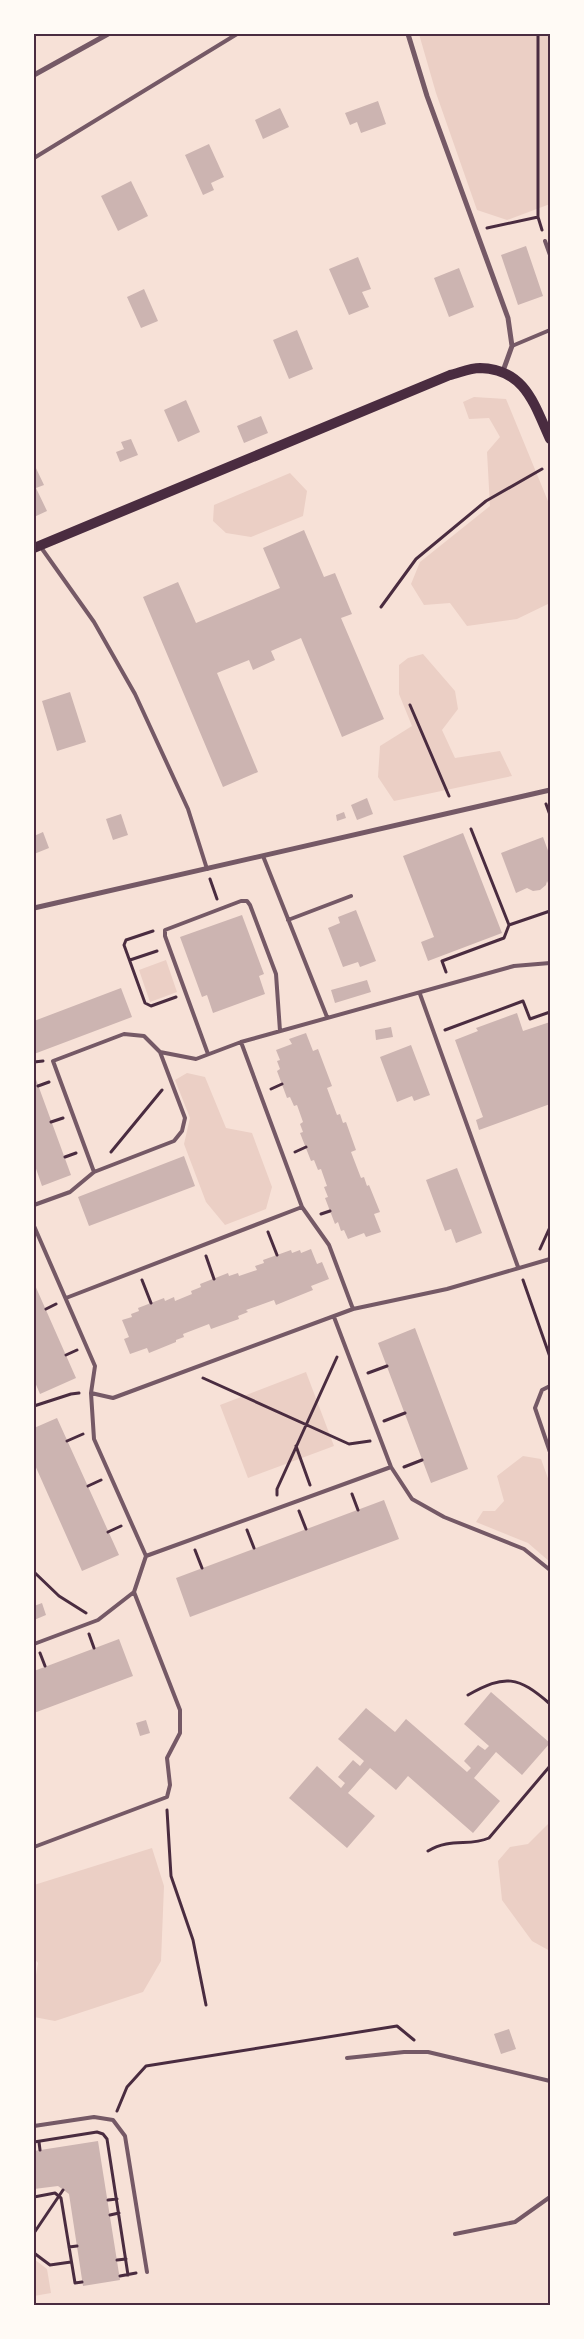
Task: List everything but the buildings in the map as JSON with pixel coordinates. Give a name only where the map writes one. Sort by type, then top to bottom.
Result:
[{"type":"main road","points":[[37,547],[450,375],[478,368],[503,371],[520,382],[534,403],[550,439]]},
{"type":"street","points":[[34,75],[108,34]]},
{"type":"street","points":[[408,34],[427,96],[508,318],[512,346],[503,371]]},
{"type":"street","points":[[34,908],[550,790]]},
{"type":"lane","points":[[34,158],[237,34]]},
{"type":"lane","points":[[545,241],[550,255]]},
{"type":"lane","points":[[512,346],[550,330]]},
{"type":"lane","points":[[37,547],[94,622],[135,694],[188,809],[207,869]]},
{"type":"lane","points":[[263,856],[327,1017]]},
{"type":"lane","points":[[288,920],[351,896]]},
{"type":"lane","points":[[208,1054],[165,930],[241,901],[247,901],[250,906],[276,974],[280,1031]]},
{"type":"lane","points":[[160,1052],[196,1059],[241,1042],[327,1017],[420,994],[514,966],[550,963]]},
{"type":"lane","points":[[420,994],[518,1267]]},
{"type":"lane","points":[[34,1205],[70,1192],[94,1172],[174,1141],[182,1131],[185,1118],[160,1052],[144,1036],[124,1034],[53,1061],[94,1172]]},
{"type":"lane","points":[[241,1042],[302,1207],[329,1245],[353,1309]]},
{"type":"lane","points":[[66,1298],[302,1207]]},
{"type":"lane","points":[[34,1226],[95,1366],[91,1393],[94,1439],[146,1556],[134,1592],[98,1620],[34,1644]]},
{"type":"lane","points":[[91,1393],[113,1398],[353,1309],[447,1289],[550,1259]]},
{"type":"lane","points":[[334,1317],[392,1469],[412,1499],[444,1517],[524,1549],[550,1570]]},
{"type":"lane","points":[[550,1386],[542,1390],[535,1408],[550,1452]]},
{"type":"lane","points":[[146,1556],[348,1482],[392,1469]]},
{"type":"lane","points":[[34,1847],[166,1797],[170,1785],[167,1758],[180,1733],[180,1710],[134,1592]]},
{"type":"lane","points":[[348,2058],[404,2052],[428,2052],[550,2081]]},
{"type":"lane","points":[[34,2126],[94,2117],[113,2120],[125,2136],[147,2272]]},
{"type":"lane","points":[[455,2234],[515,2222],[550,2197]]},
{"type":"path","points":[[538,34],[538,217],[545,241]]},
{"type":"path","points":[[476,230],[538,217]]},
{"type":"path","points":[[381,607],[416,558],[486,502],[542,469]]},
{"type":"path","points":[[410,704],[449,796]]},
{"type":"path","points":[[450,984],[442,962],[504,938],[509,926],[471,828]]},
{"type":"path","points":[[210,880],[221,909]]},
{"type":"path","points":[[509,926],[550,911]]},
{"type":"path","points":[[165,930],[158,929],[126,940],[124,945],[145,1003],[151,1006],[186,994]]},
{"type":"path","points":[[130,960],[169,946]]},
{"type":"path","points":[[435,1034],[523,1002],[530,1019],[550,1012]]},
{"type":"path","points":[[94,1172],[171,1080]]},
{"type":"path","points":[[264,1221],[277,1255]]},
{"type":"path","points":[[534,1263],[550,1227]]},
{"type":"path","points":[[202,1246],[214,1279]]},
{"type":"path","points":[[518,1267],[550,1357]]},
{"type":"path","points":[[138,1270],[151,1303]]},
{"type":"path","points":[[277,1508],[277,1490],[344,1343]]},
{"type":"path","points":[[357,1377],[387,1366]]},
{"type":"path","points":[[188,1370],[349,1444],[381,1440]]},
{"type":"path","points":[[34,1406],[71,1394],[91,1393]]},
{"type":"path","points":[[375,1424],[404,1413]]},
{"type":"path","points":[[296,1446],[314,1495]]},
{"type":"path","points":[[392,1469],[422,1460]]},
{"type":"path","points":[[348,1482],[358,1510]]},
{"type":"path","points":[[296,1502],[306,1529]]},
{"type":"path","points":[[243,1520],[254,1548]]},
{"type":"path","points":[[191,1540],[202,1568]]},
{"type":"path","points":[[34,1572],[59,1596],[98,1620]]},
{"type":"path","points":[[468,1695],[490,1683],[514,1680],[533,1689],[550,1704]]},
{"type":"path","points":[[428,1851],[440,1843],[482,1841],[489,1838],[550,1766]]},
{"type":"path","points":[[166,1797],[171,1876],[193,1940],[206,2004]]},
{"type":"path","points":[[113,2120],[127,2087],[146,2066],[397,2026],[428,2052]]},
{"type":"path","points":[[34,2142],[97,2132],[103,2134],[107,2139],[128,2275]]},
{"type":"path","points":[[38,2142],[40,2150]]},
{"type":"path","points":[[34,2233],[63,2190]]},
{"type":"path","points":[[34,2197],[55,2193],[61,2198],[75,2283],[82,2282]]},
{"type":"path","points":[[108,2200],[116,2199]]},
{"type":"path","points":[[110,2214],[119,2213]]},
{"type":"path","points":[[69,2247],[77,2246]]},
{"type":"path","points":[[34,2253],[50,2265],[71,2262]]},
{"type":"path","points":[[117,2260],[126,2258]]},
{"type":"shaded area","points":[[419,34],[550,34],[550,204],[507,220],[477,210],[436,93]]},
{"type":"shaded area","points":[[474,397],[506,399],[550,506],[550,603],[517,619],[467,626],[450,603],[424,605],[411,584],[420,562],[490,506],[487,452],[500,437],[489,418],[469,419],[463,402]]},
{"type":"shaded area","points":[[290,473],[307,491],[303,516],[251,537],[226,533],[213,521],[214,505]]},
{"type":"shaded area","points":[[423,654],[455,691],[458,709],[442,730],[455,758],[500,751],[512,776],[394,801],[378,777],[380,746],[412,726],[399,694],[399,665],[408,658]]},
{"type":"shaded area","points":[[166,960],[177,992],[150,1002],[139,970]]},
{"type":"shaded area","points":[[187,1073],[205,1077],[226,1128],[252,1133],[272,1187],[266,1209],[225,1225],[206,1202],[184,1144],[190,1118],[175,1080]]},
{"type":"shaded area","points":[[306,1372],[334,1446],[248,1478],[220,1405]]},
{"type":"shaded area","points":[[523,1456],[541,1459],[550,1484],[550,1562],[528,1543],[476,1522],[483,1511],[495,1511],[504,1501],[497,1476]]},
{"type":"shaded area","points":[[550,1822],[550,1951],[532,1941],[502,1900],[498,1861],[510,1847],[528,1844]]},
{"type":"shaded area","points":[[152,1848],[164,1886],[161,1961],[143,1992],[55,2021],[34,2017],[34,1976],[36,1975],[38,1963],[34,1958],[34,1885]]},
{"type":"shaded area","points":[[34,2259],[47,2269],[51,2293],[34,2296]]}]
